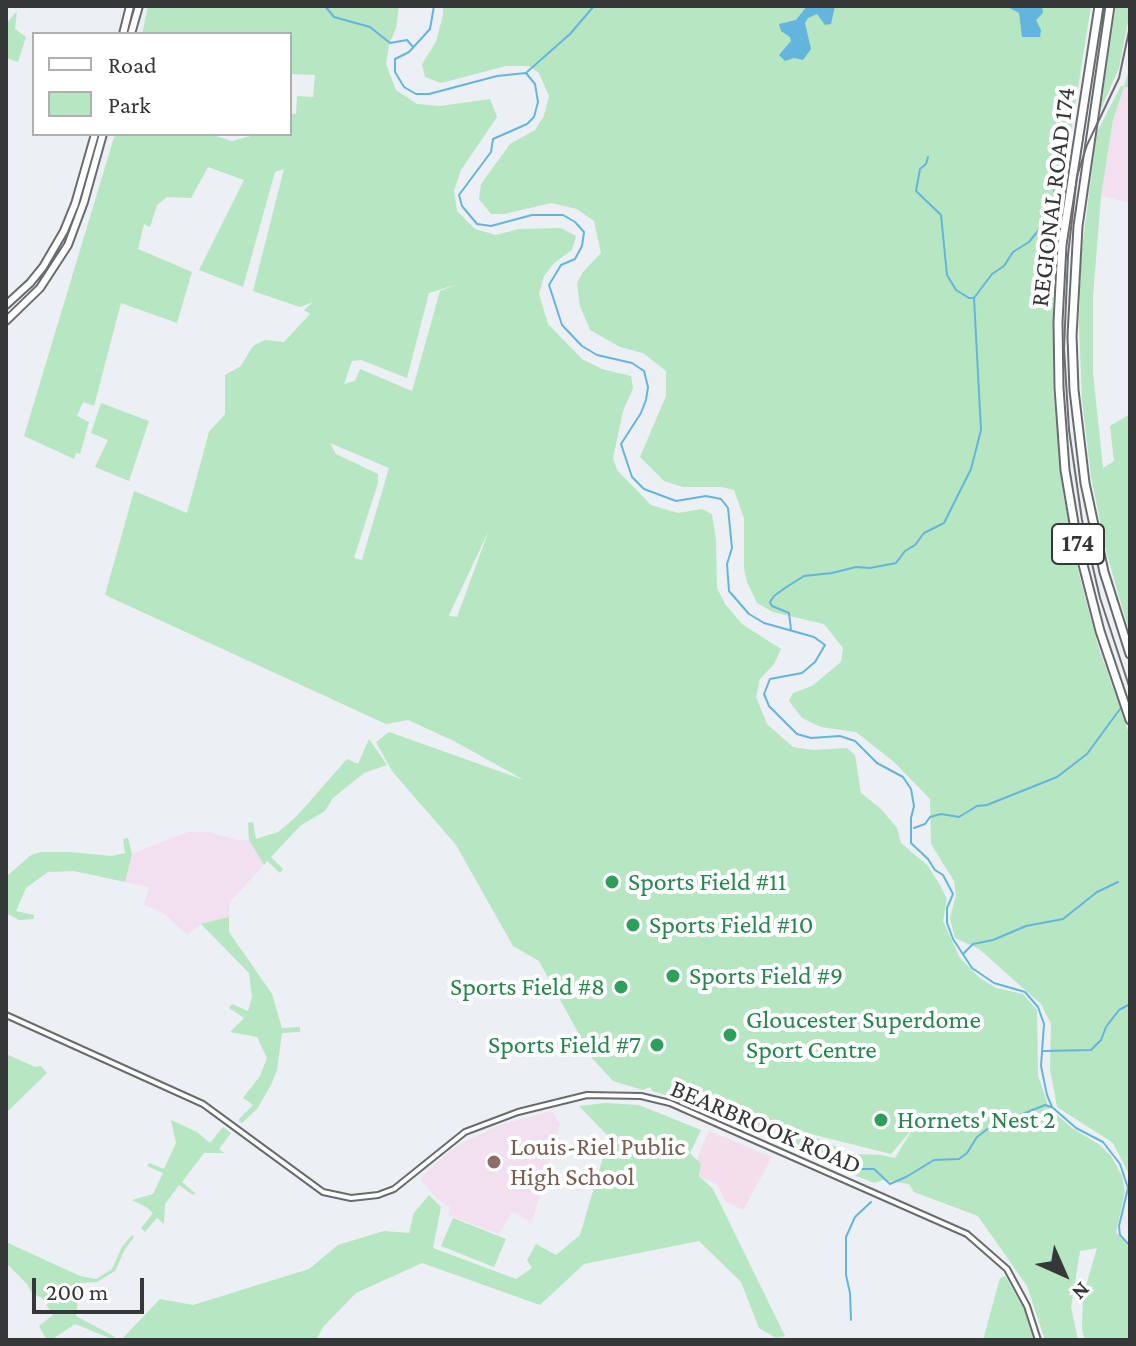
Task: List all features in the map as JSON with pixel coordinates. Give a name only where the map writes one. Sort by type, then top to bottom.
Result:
[{"type":"highway","name":"REGIONAL ROAD 174","points":[[1099,6],[1062,245],[1059,388],[1065,470],[1077,541],[1100,631],[1130,720]]},
{"type":"highway","name":"REGIONAL ROAD 174","points":[[1110,6],[1078,226],[1072,336],[1074,390],[1085,483],[1104,572],[1130,654]]},
{"type":"main road","points":[[124,32],[130,6]]},
{"type":"main road","points":[[132,32],[139,6]]},
{"type":"main road","points":[[6,305],[30,283],[54,249],[70,217],[94,136]]},
{"type":"main road","points":[[6,321],[40,288],[58,265],[77,226],[102,136]]},
{"type":"main road","points":[[80,187],[88,189]]},
{"type":"street","name":"BEARBROOK ROAD","points":[[6,1015],[203,1104],[312,1185],[327,1194],[351,1198],[378,1195],[394,1189],[465,1132],[518,1112],[587,1095],[641,1096],[670,1103],[967,1234],[995,1256],[1012,1276],[1027,1306],[1038,1340]]},
{"type":"shaded area","points":[[1124,87],[1130,88],[1130,203],[1101,196],[1113,120]]},
{"type":"shaded area","points":[[188,832],[208,832],[249,840],[264,865],[229,903],[229,917],[201,924],[187,935],[166,915],[144,904],[149,887],[125,882],[132,854]]},
{"type":"shaded area","name":"Louis-Riel Public High School","points":[[552,1111],[560,1124],[532,1222],[512,1212],[499,1234],[448,1215],[450,1207],[437,1199],[420,1179],[450,1151],[470,1139],[503,1124]]},
{"type":"shaded area","points":[[709,1131],[772,1157],[743,1210],[725,1201],[718,1185],[701,1177],[695,1164]]},
{"type":"green space","points":[[148,6],[399,6],[386,64],[396,90],[417,104],[440,106],[490,99],[497,117],[461,170],[454,191],[457,211],[475,229],[496,235],[519,229],[561,228],[576,236],[572,250],[554,263],[544,276],[539,294],[548,324],[582,359],[602,369],[631,376],[633,388],[623,411],[613,458],[617,470],[651,505],[678,513],[702,509],[712,514],[717,588],[725,604],[742,624],[781,649],[774,664],[760,679],[756,697],[767,724],[793,747],[813,750],[847,748],[855,755],[861,793],[881,809],[897,828],[901,843],[928,866],[941,887],[947,899],[943,921],[960,958],[980,978],[996,988],[1023,994],[1037,1010],[1038,1075],[1049,1108],[1072,1128],[1100,1145],[1111,1156],[1122,1176],[1125,1192],[1116,1232],[1130,1249],[1130,1340],[1085,1340],[1082,1330],[1083,1296],[1097,1248],[1080,1251],[1071,1307],[1078,1340],[1045,1340],[1027,1286],[978,1216],[914,1192],[909,1184],[883,1180],[874,1183],[788,1149],[781,1140],[790,1127],[775,1130],[774,1140],[683,1100],[652,1091],[650,1087],[643,1090],[613,1081],[592,1058],[539,961],[513,946],[456,845],[392,771],[376,742],[389,732],[524,780],[454,741],[408,720],[386,724],[105,595],[134,491],[187,513],[209,432],[225,414],[225,375],[241,366],[253,346],[265,340],[284,342],[310,314],[304,310],[313,302],[300,307],[253,291],[284,169],[275,172],[243,287],[199,270],[244,180],[208,167],[191,198],[167,197],[157,205],[150,227],[144,224],[138,249],[192,272],[177,323],[121,303],[94,406],[83,402],[77,416],[89,422],[80,454],[76,453],[74,459],[24,436],[114,136],[216,136],[232,141],[251,136],[292,136],[292,113],[296,114],[297,96],[313,97],[315,75],[292,74],[292,32],[142,32]],"holes":[[[458,284],[440,291],[412,391],[360,369],[355,381],[344,384],[352,361],[361,360],[407,378],[429,293]],[[330,443],[389,468],[362,560],[354,558],[378,483],[378,474],[336,454]],[[489,530],[457,617],[450,616],[449,615]],[[914,1127],[895,1158],[853,1154],[803,1132],[891,1154]]]},
{"type":"green space","points":[[443,6],[1091,6],[1057,219],[1053,262],[1053,390],[1062,487],[1077,566],[1098,646],[1130,736],[1130,1176],[1113,1143],[1057,1107],[1050,1069],[1051,1024],[1041,1004],[979,949],[955,938],[950,918],[956,895],[954,881],[931,844],[930,799],[894,762],[856,732],[821,727],[802,718],[789,701],[793,693],[812,686],[841,662],[843,648],[824,624],[773,612],[757,603],[744,568],[744,518],[734,490],[683,487],[664,481],[640,457],[666,396],[666,371],[643,353],[620,347],[590,330],[580,306],[577,283],[601,253],[594,221],[577,209],[551,203],[491,214],[479,199],[481,184],[510,144],[535,130],[544,116],[549,96],[539,73],[529,66],[506,66],[441,83],[425,77],[422,64],[436,42]]},
{"type":"green space","points":[[1116,6],[1130,6],[1130,11],[1119,68],[1100,111]]},
{"type":"green space","points":[[17,11],[15,29],[26,37],[18,62],[6,58],[6,24]]},
{"type":"green space","points":[[1130,67],[1130,88],[1124,87],[1113,120],[1101,196],[1093,297],[1093,372],[1103,468],[1114,461],[1110,426],[1130,414],[1130,635],[1106,551],[1091,476],[1082,400],[1079,324],[1081,257],[1097,132],[1121,86],[1124,86]]},
{"type":"green space","points":[[101,403],[149,421],[129,481],[95,467],[108,440],[91,433]]},
{"type":"green space","points":[[369,739],[387,765],[364,773],[333,798],[325,811],[300,826],[271,857],[283,869],[280,873],[267,861],[264,865],[249,840],[248,823],[253,822],[256,839],[278,832],[296,817],[347,759],[358,764]]},
{"type":"green space","points":[[128,838],[132,854],[125,882],[74,871],[48,872],[26,888],[16,911],[34,915],[34,919],[19,920],[6,913],[6,877],[31,855],[69,852],[112,856],[125,853],[123,839]]},
{"type":"green space","points":[[229,917],[229,932],[272,994],[282,1028],[300,1027],[300,1032],[282,1033],[277,1070],[271,1085],[257,1109],[242,1123],[238,1120],[253,1105],[243,1098],[260,1076],[267,1058],[257,1037],[230,1032],[244,1018],[229,1008],[232,1004],[248,1011],[252,997],[249,973],[201,924]]},
{"type":"green space","points":[[6,1054],[35,1067],[41,1066],[47,1073],[6,1113]]},
{"type":"green space","points":[[605,1103],[639,1105],[701,1130],[690,1153],[701,1164],[699,1176],[713,1189],[785,1336],[776,1338],[759,1328],[741,1282],[699,1241],[584,1264],[540,1305],[422,1263],[356,1293],[323,1327],[316,1340],[121,1340],[160,1299],[193,1305],[309,1269],[338,1245],[384,1231],[409,1233],[414,1213],[429,1195],[441,1207],[433,1248],[516,1279],[532,1268],[527,1260],[536,1244],[556,1255],[580,1235],[609,1137],[579,1106]]},
{"type":"green space","points":[[171,1120],[197,1132],[210,1143],[223,1127],[231,1133],[219,1149],[224,1153],[204,1153],[182,1182],[195,1193],[193,1195],[179,1185],[165,1204],[164,1224],[157,1218],[145,1232],[141,1228],[153,1213],[132,1200],[153,1194],[163,1173],[147,1166],[149,1163],[164,1169],[176,1143]]},
{"type":"green space","points":[[453,1218],[506,1239],[494,1267],[441,1246]]},
{"type":"green space","points":[[132,1235],[134,1237],[115,1271],[97,1282],[80,1283],[76,1316],[115,1337],[112,1339],[75,1324],[47,1340],[39,1326],[53,1315],[42,1298],[32,1293],[6,1263],[6,1242],[80,1276],[96,1279],[112,1269],[122,1247]]},
{"type":"green space","points":[[1005,1276],[1024,1309],[1034,1340],[983,1340],[1000,1278]]},
{"type":"water","points":[[807,6],[835,6],[831,24],[825,25],[817,14],[808,18],[805,23],[811,49],[803,60],[794,58],[785,61],[779,55],[791,41],[781,31],[779,24],[796,20]]},
{"type":"water","points":[[1006,6],[1042,6],[1043,13],[1036,20],[1041,30],[1040,37],[1022,37],[1019,13]]},
{"type":"waterway","points":[[325,6],[334,17],[370,27],[390,43],[407,40],[413,47]]},
{"type":"waterway","points":[[434,6],[430,29],[409,52],[395,59],[395,72],[404,87],[416,94],[429,94],[497,76],[526,73],[535,84],[538,102],[534,117],[527,124],[493,139],[491,152],[459,195],[462,206],[477,224],[491,226],[532,215],[563,215],[584,232],[582,246],[575,259],[561,265],[549,285],[562,325],[582,346],[597,355],[632,363],[644,371],[648,387],[646,400],[621,444],[632,477],[644,489],[676,501],[706,496],[721,499],[728,508],[732,548],[727,564],[729,591],[749,614],[764,623],[814,637],[825,645],[815,662],[802,673],[770,679],[764,694],[769,706],[797,734],[811,738],[840,736],[855,741],[877,763],[903,777],[911,789],[914,806],[911,843],[943,875],[953,894],[947,908],[947,923],[953,939],[972,968],[994,983],[1025,992],[1038,1007],[1044,1024],[1041,1066],[1052,1107],[1076,1128],[1103,1142],[1120,1164],[1128,1188],[1119,1226],[1120,1235],[1130,1246]]},
{"type":"waterway","points":[[527,72],[570,34],[594,6]]},
{"type":"waterway","points":[[928,157],[920,169],[916,191],[941,215],[947,275],[956,290],[974,298]]},
{"type":"waterway","points":[[791,630],[789,613],[772,606],[770,602],[785,588],[804,576],[896,563],[924,533],[944,523],[971,469],[981,430],[974,298],[1013,252],[1029,242],[1038,231],[1051,225],[1053,174]]},
{"type":"waterway","points":[[914,828],[925,824],[930,817],[941,814],[959,817],[977,806],[987,805],[1057,777],[1087,754],[1120,709]]},
{"type":"waterway","points":[[963,954],[973,944],[993,940],[1026,926],[1063,919],[1097,892],[1118,882]]},
{"type":"waterway","points":[[1043,1051],[1091,1050],[1101,1040],[1106,1027],[1119,1010],[1130,1004]]},
{"type":"waterway","points":[[825,1163],[833,1155],[850,1169],[874,1169],[890,1184],[934,1160],[959,1159],[990,1127],[1045,1105],[1051,1107]]},
{"type":"waterway","points":[[851,1320],[846,1237],[855,1217],[871,1202]]},
{"type":"tram line","points":[[1130,26],[1119,78],[1087,145],[1077,176],[1068,255],[1064,349],[1069,430],[1082,520],[1100,598],[1130,689]]},
{"type":"place","name":"Sports Field #11","points":[[612,882]]},
{"type":"place","name":"Sports Field #10","points":[[633,925]]},
{"type":"place","name":"Sports Field #9","points":[[673,976]]},
{"type":"place","name":"Sports Field #8","points":[[621,987]]},
{"type":"place","name":"Gloucester Superdome Sport Centre","points":[[730,1035]]},
{"type":"place","name":"Sports Field #7","points":[[657,1045]]},
{"type":"place","name":"Hornets' Nest 2","points":[[881,1120]]},
{"type":"place","name":"Louis-Riel Public High School","points":[[494,1162]]}]
